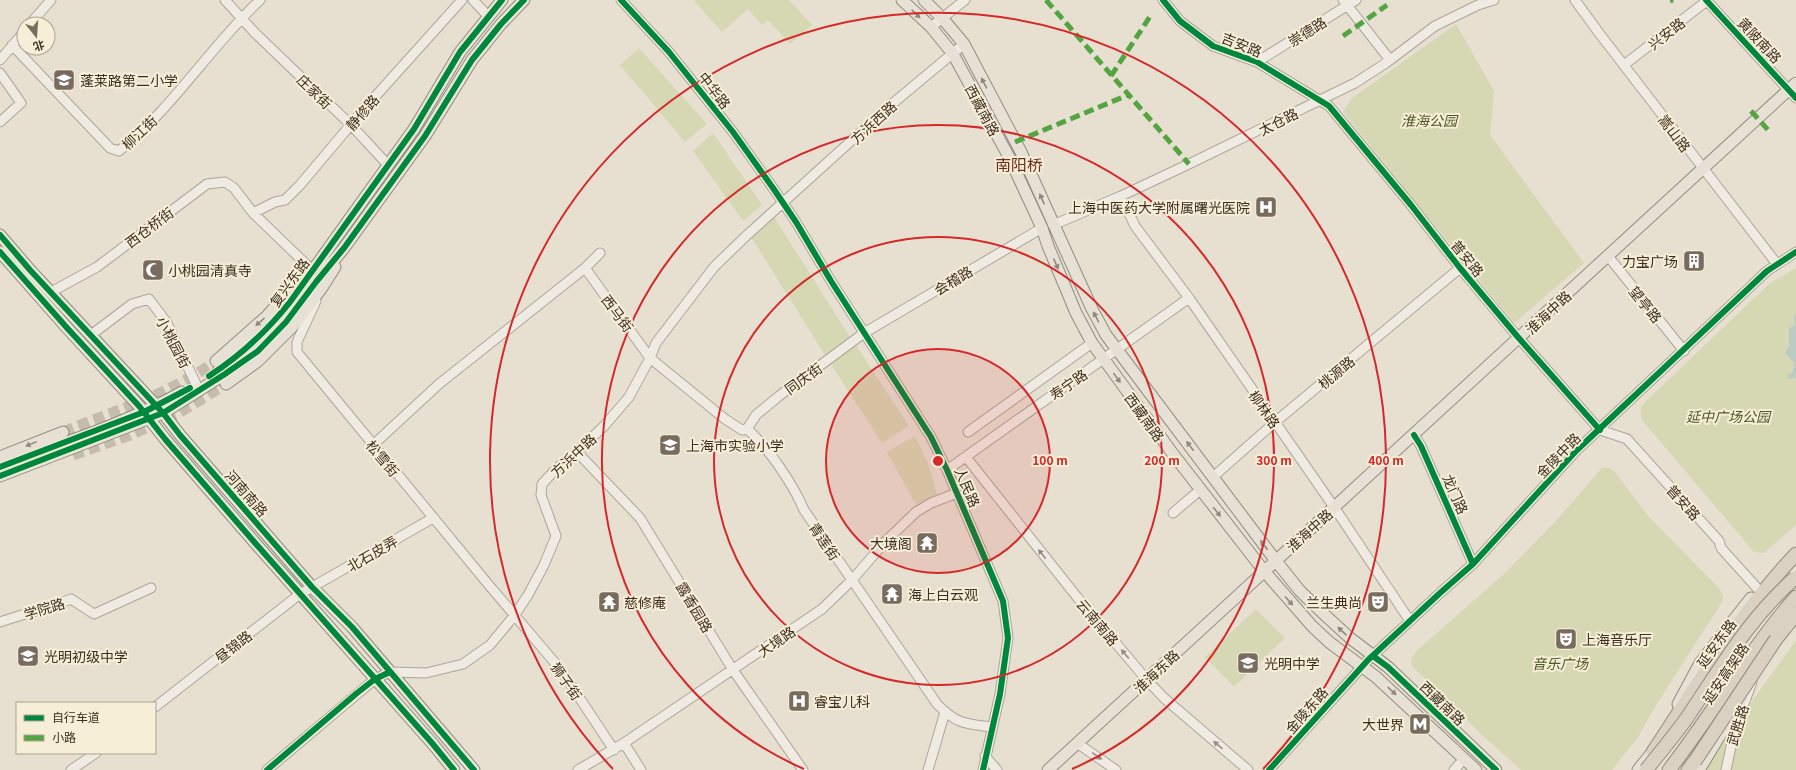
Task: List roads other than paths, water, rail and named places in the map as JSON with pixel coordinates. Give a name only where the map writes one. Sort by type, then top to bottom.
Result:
[{"type":"highway","points":[[1653,752],[1722,647],[1774,578],[1796,554]]},
{"type":"highway","points":[[1646,770],[1683,722],[1745,630],[1776,594],[1796,578]]},
{"type":"highway","name":"延安高架路","points":[[1655,770],[1702,706],[1752,632],[1796,578]]},
{"type":"highway","name":"延安高架路","points":[[1669,770],[1709,716],[1753,650],[1796,597]]},
{"type":"highway","points":[[1694,767],[1776,640],[1796,614]]},
{"type":"main road","name":"复兴东路","points":[[160,409],[218,370],[250,345],[276,320],[414,129],[460,52],[502,0]]},
{"type":"main road","name":"复兴东路","points":[[0,476],[146,416],[225,374],[258,351],[286,322],[344,248],[425,136],[472,60],[501,24],[524,0]]},
{"type":"main road","name":"西藏南路","points":[[902,0],[931,27],[953,54],[1106,335],[1276,561],[1300,591],[1321,611],[1350,638],[1388,667],[1496,770]]},
{"type":"main road","name":"西藏南路","points":[[924,0],[943,19],[964,44],[1020,152],[1047,226],[1048,246],[1076,313],[1092,343],[1200,490],[1264,572],[1312,626],[1329,642],[1376,677],[1476,770]]},
{"type":"main road","name":"淮海中路","points":[[1264,572],[1608,256],[1794,90]]},
{"type":"main road","name":"河南南路","points":[[0,235],[160,409],[180,435],[312,587],[352,627],[474,770]]},
{"type":"main road","name":"复兴东路","points":[[216,361],[267,316],[309,267],[334,241]]},
{"type":"main road","name":"复兴东路","points":[[226,384],[258,361],[292,327],[322,289],[344,248]]},
{"type":"main road","name":"河南南路","points":[[0,252],[146,416],[454,770]]},
{"type":"main road","name":"复兴东路","points":[[0,466],[146,416]]},
{"type":"main road","points":[[0,457],[63,432]]},
{"type":"main road","points":[[0,484],[73,455]]},
{"type":"main road","name":"延安东路","points":[[1653,752],[1700,663],[1758,589],[1796,547]]},
{"type":"main road","name":"淮海东路","points":[[1048,770],[1264,572]]},
{"type":"main road","name":"延安东路","points":[[1638,770],[1747,633],[1796,578]]},
{"type":"main road","points":[[1673,770],[1707,725],[1769,633],[1796,602]]},
{"type":"main road","points":[[1694,767],[1727,726],[1752,682],[1796,621]]},
{"type":"main road","points":[[1740,674],[1785,635]]},
{"type":"street","points":[[37,16],[51,0]]},
{"type":"street","name":"庄家街","points":[[225,0],[255,33],[351,125],[388,165]]},
{"type":"street","points":[[242,18],[260,0]]},
{"type":"street","name":"静修路","points":[[253,213],[275,202],[285,200],[300,185],[462,0]]},
{"type":"street","points":[[473,0],[488,16]]},
{"type":"street","name":"中华路","points":[[621,0],[669,52],[733,132],[783,202]]},
{"type":"street","points":[[931,27],[965,0]]},
{"type":"street","name":"吉安路","points":[[1163,0],[1180,21],[1213,46],[1257,62],[1320,101]]},
{"type":"street","name":"崇德路","points":[[1257,62],[1345,3],[1356,0]]},
{"type":"street","name":"太仓路","points":[[1047,226],[1121,196],[1320,101],[1355,83],[1390,60],[1435,26],[1469,9],[1494,0]]},
{"type":"street","name":"嵩山路","points":[[1575,0],[1777,264]]},
{"type":"street","name":"兴安路","points":[[1624,65],[1707,0]]},
{"type":"street","name":"黄陂南路","points":[[1707,0],[1794,90]]},
{"type":"street","points":[[1345,3],[1390,60]]},
{"type":"street","name":"柳江街","points":[[12,45],[110,148],[119,151],[146,129],[242,18]]},
{"type":"street","points":[[0,60],[16,41]]},
{"type":"street","name":"方浜西路","points":[[783,202],[892,104],[964,44]]},
{"type":"street","points":[[0,73],[21,103],[0,122]]},
{"type":"street","name":"普安路","points":[[1320,101],[1329,106],[1411,205],[1460,268],[1600,430],[1626,439],[1719,541],[1721,548],[1758,589]]},
{"type":"street","name":"西仓桥街","points":[[51,292],[97,267],[207,184],[225,182],[234,188],[253,213]]},
{"type":"street","name":"柳林路","points":[[1121,196],[1135,226],[1189,298],[1274,423],[1334,507],[1410,621]]},
{"type":"street","name":"人民路","points":[[783,202],[864,333],[931,437],[947,470],[1003,601],[1008,638],[1000,694],[983,770]]},
{"type":"street","name":"方浜中路","points":[[390,672],[426,672],[462,664],[490,645],[514,616],[544,565],[556,536],[541,495],[542,484],[556,469],[577,452],[605,424],[629,397],[650,358],[656,343],[714,267],[783,202]]},
{"type":"street","points":[[253,213],[309,267]]},
{"type":"street","name":"会稽路","points":[[864,333],[1047,226]]},
{"type":"street","name":"金陵中路","points":[[1361,666],[1473,564],[1576,451],[1684,351],[1767,271],[1796,252]]},
{"type":"street","points":[[372,446],[439,384],[585,268],[600,253]]},
{"type":"street","name":"望亭路","points":[[1608,256],[1684,351]]},
{"type":"street","name":"西马街","points":[[585,268],[650,358]]},
{"type":"street","name":"桃源路","points":[[1213,477],[1274,423],[1460,268]]},
{"type":"street","name":"松雪街","points":[[322,289],[297,342],[296,352],[372,446],[514,616]]},
{"type":"street","name":"寿宁路","points":[[947,470],[1189,298]]},
{"type":"street","name":"小桃园街","points":[[91,335],[132,304],[149,299],[167,323],[196,384]]},
{"type":"street","name":"同庆街","points":[[747,429],[756,415],[779,396],[864,333]]},
{"type":"street","points":[[968,432],[1092,343]]},
{"type":"street","name":"青莲街","points":[[650,358],[725,419],[742,430],[747,429],[759,439],[798,495],[804,510],[937,704],[945,712],[961,723],[992,727]]},
{"type":"street","name":"龙门路","points":[[1414,435],[1421,446],[1473,564]]},
{"type":"street","name":"露香园路","points":[[577,452],[640,518],[733,670],[803,770]]},
{"type":"street","name":"云南南路","points":[[966,457],[1077,597],[1146,679],[1164,698],[1248,770]]},
{"type":"street","points":[[1173,513],[1200,490]]},
{"type":"street","name":"大境路","points":[[578,770],[614,750],[822,609],[852,580],[885,542],[916,512],[931,503],[957,493]]},
{"type":"street","name":"北石皮弄","points":[[312,587],[433,518]]},
{"type":"street","name":"昼锦路","points":[[156,706],[300,594],[312,587]]},
{"type":"street","name":"学院路","points":[[0,622],[38,609],[48,608],[71,599],[94,614],[151,588]]},
{"type":"street","name":"狮子街","points":[[514,616],[561,670],[614,750]]},
{"type":"street","name":"金陵东路","points":[[1269,770],[1361,666]]},
{"type":"street","points":[[271,769],[375,679],[390,672]]},
{"type":"street","name":"武胜路","points":[[1726,770],[1735,728],[1752,682]]},
{"type":"street","points":[[928,770],[945,712]]},
{"type":"street","points":[[624,743],[641,770]]},
{"type":"street","points":[[1077,743],[1116,770]]},
{"type":"street","points":[[72,770],[95,754]]},
{"type":"street","points":[[985,756],[997,770]]},
{"type":"street","points":[[1454,770],[1464,759]]},
{"type":"tunnel","points":[[63,432],[142,401],[180,383],[216,361]]},
{"type":"tunnel","points":[[73,455],[130,435],[177,414],[226,384]]},
{"type":"place","name":"蓬莱路第二小学","points":[[64,80]]},
{"type":"place","name":"上海中医药大学附属曙光医院","points":[[1266,207]]},
{"type":"place","name":"力宝广场","points":[[1694,261]]},
{"type":"place","name":"小桃园清真寺","points":[[153,270]]},
{"type":"place","name":"上海市实验小学","points":[[670,445]]},
{"type":"place","name":"大境阁","points":[[927,543]]},
{"type":"place","name":"海上白云观","points":[[892,594]]},
{"type":"place","name":"慈修庵","points":[[609,602]]},
{"type":"place","name":"兰生典尚","points":[[1378,602]]},
{"type":"place","name":"上海音乐厅","points":[[1566,639]]},
{"type":"place","name":"光明初级中学","points":[[28,656]]},
{"type":"place","name":"光明中学","points":[[1248,663]]},
{"type":"place","name":"睿宝儿科","points":[[799,701]]},
{"type":"place","name":"大世界","points":[[1420,724]]},
{"type":"district","name":"南阳桥","points":[[1019,164]]},
{"type":"park label","name":"淮海公园","points":[[1429,120]]},
{"type":"park label","name":"延中广场公园","points":[[1728,416]]},
{"type":"park label","name":"音乐广场","points":[[1560,663]]}]
